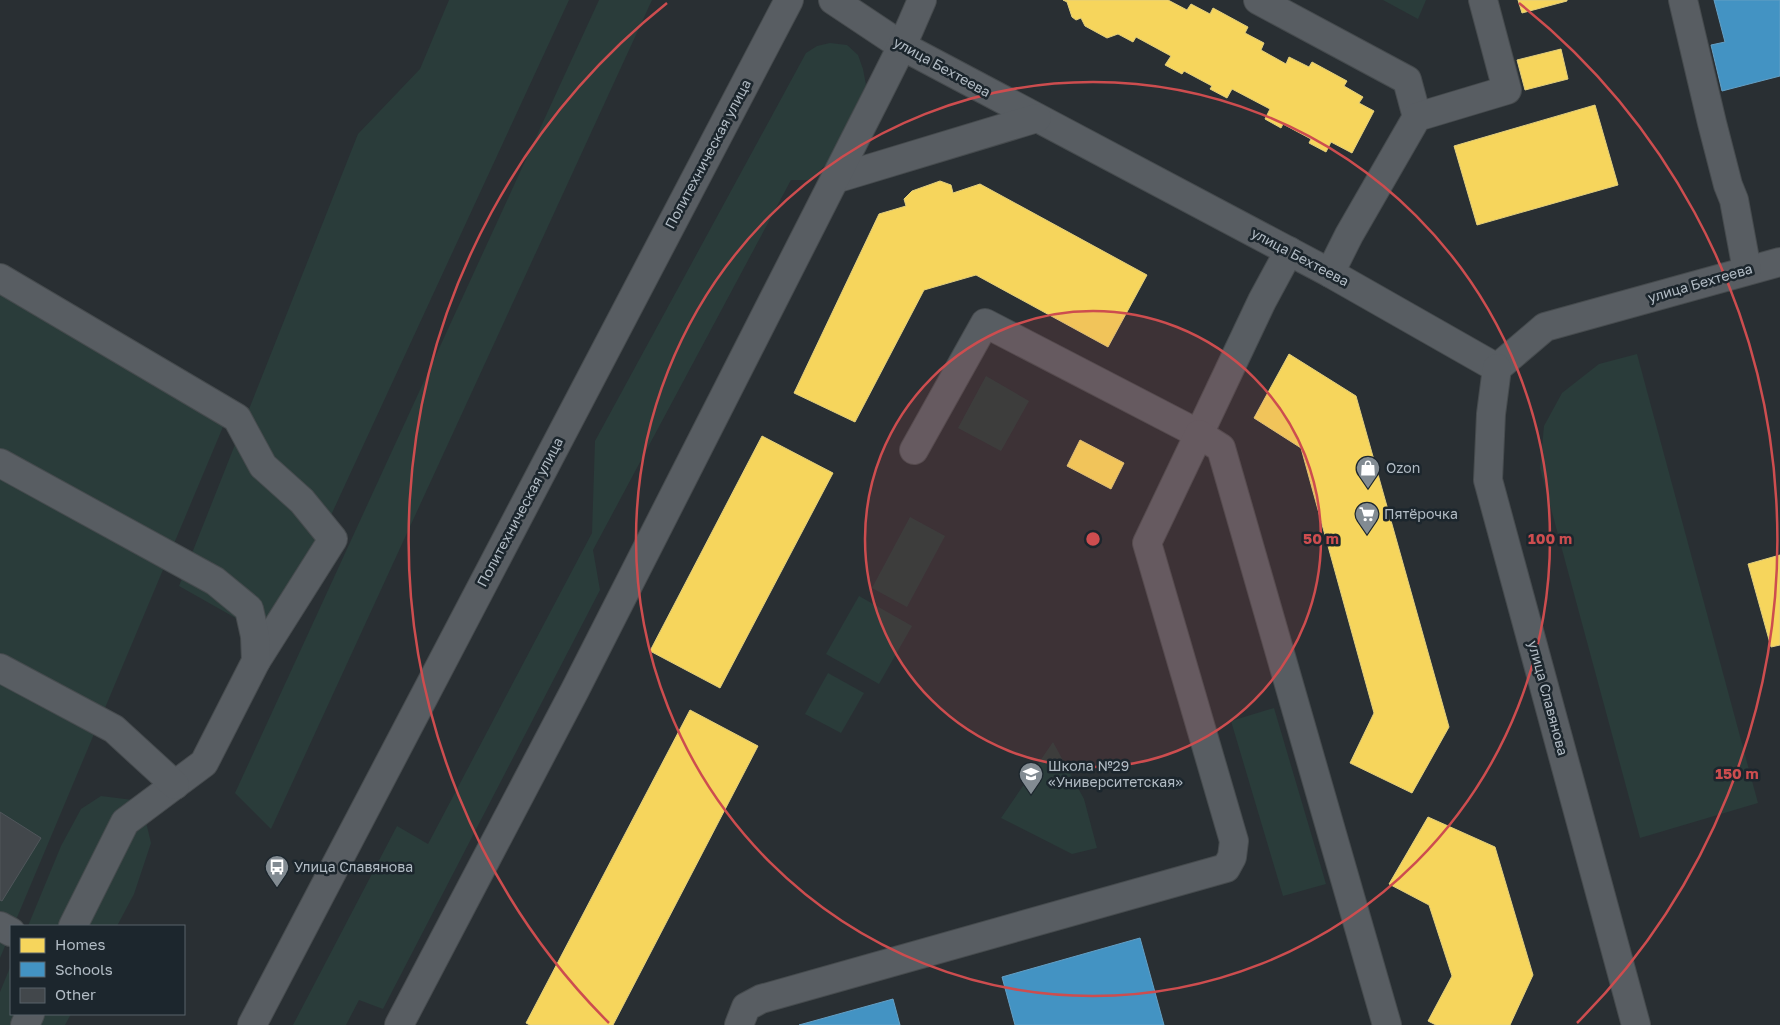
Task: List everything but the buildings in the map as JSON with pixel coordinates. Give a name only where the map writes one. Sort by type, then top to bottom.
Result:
[{"type":"street","name":"Политехническая улица","points":[[252,1025],[789,0]]},
{"type":"street","name":"улица Бехтеева","points":[[833,0],[902,46],[1330,273],[1497,368],[1545,327],[1780,262]]},
{"type":"street","points":[[399,1025],[575,690],[902,46],[922,0]]},
{"type":"street","points":[[1258,0],[1408,80],[1417,117],[1330,273]]},
{"type":"street","points":[[1417,117],[1507,90],[1483,0]]},
{"type":"street","points":[[1682,0],[1728,185],[1734,200],[1747,270]]},
{"type":"street","points":[[835,178],[1037,118]]},
{"type":"street","points":[[739,1025],[746,1007],[761,998],[1226,868],[1232,857],[1234,841],[1146,543],[1262,300],[1288,251]]},
{"type":"street","points":[[0,278],[237,418],[264,466],[302,501],[333,539],[256,661],[204,763],[125,822],[74,925]]},
{"type":"street","points":[[914,450],[985,323],[1199,434],[1221,448],[1387,1025]]},
{"type":"street","name":"улица Славянова","points":[[1497,368],[1491,414],[1488,480],[1636,1025]]},
{"type":"street","points":[[0,463],[215,581],[249,609],[255,636],[256,661]]},
{"type":"street","points":[[0,668],[114,729],[175,785]]},
{"type":"shaded area","points":[[449,0],[569,0],[284,617],[262,633],[179,586],[358,134],[420,69]]},
{"type":"shaded area","points":[[599,0],[652,0],[271,829],[235,793]]},
{"type":"shaded area","points":[[1383,0],[1426,0],[1418,19]]},
{"type":"shaded area","points":[[830,43],[847,45],[858,55],[866,85],[827,163],[811,180],[791,180],[593,550],[600,590],[383,1009],[359,1000],[346,1025],[293,1025],[397,826],[428,844],[592,533],[595,441],[806,53],[817,46]]},
{"type":"shaded area","points":[[0,264],[233,403],[14,925],[10,925],[10,934],[0,958]]},
{"type":"shaded area","points":[[1637,354],[1758,803],[1640,838],[1540,468],[1544,426],[1562,393],[1599,364]]},
{"type":"shaded area","points":[[986,376],[1029,401],[1001,451],[958,428]]},
{"type":"shaded area","points":[[910,517],[945,536],[907,607],[872,588]]},
{"type":"shaded area","points":[[859,596],[912,626],[879,684],[826,654]]},
{"type":"shaded area","points":[[828,673],[864,693],[841,733],[805,714]]},
{"type":"shaded area","points":[[1274,708],[1326,884],[1283,896],[1231,721]]},
{"type":"shaded area","points":[[1053,742],[1084,799],[1097,848],[1072,854],[1001,818]]},
{"type":"shaded area","points":[[101,796],[141,801],[151,843],[134,894],[118,925],[28,925],[61,846],[81,809]]},
{"type":"shaded area","points":[[10,967],[10,1015],[70,1015],[65,1025],[0,1025],[0,992]]},
{"type":"place","name":"Ozon","points":[[1368,489]]},
{"type":"place","name":"Пятёрочка","points":[[1367,535]]},
{"type":"place","name":"Школа №29 «Университетская»","points":[[1031,795]]},
{"type":"place","name":"Улица Славянова","points":[[277,888]]}]
